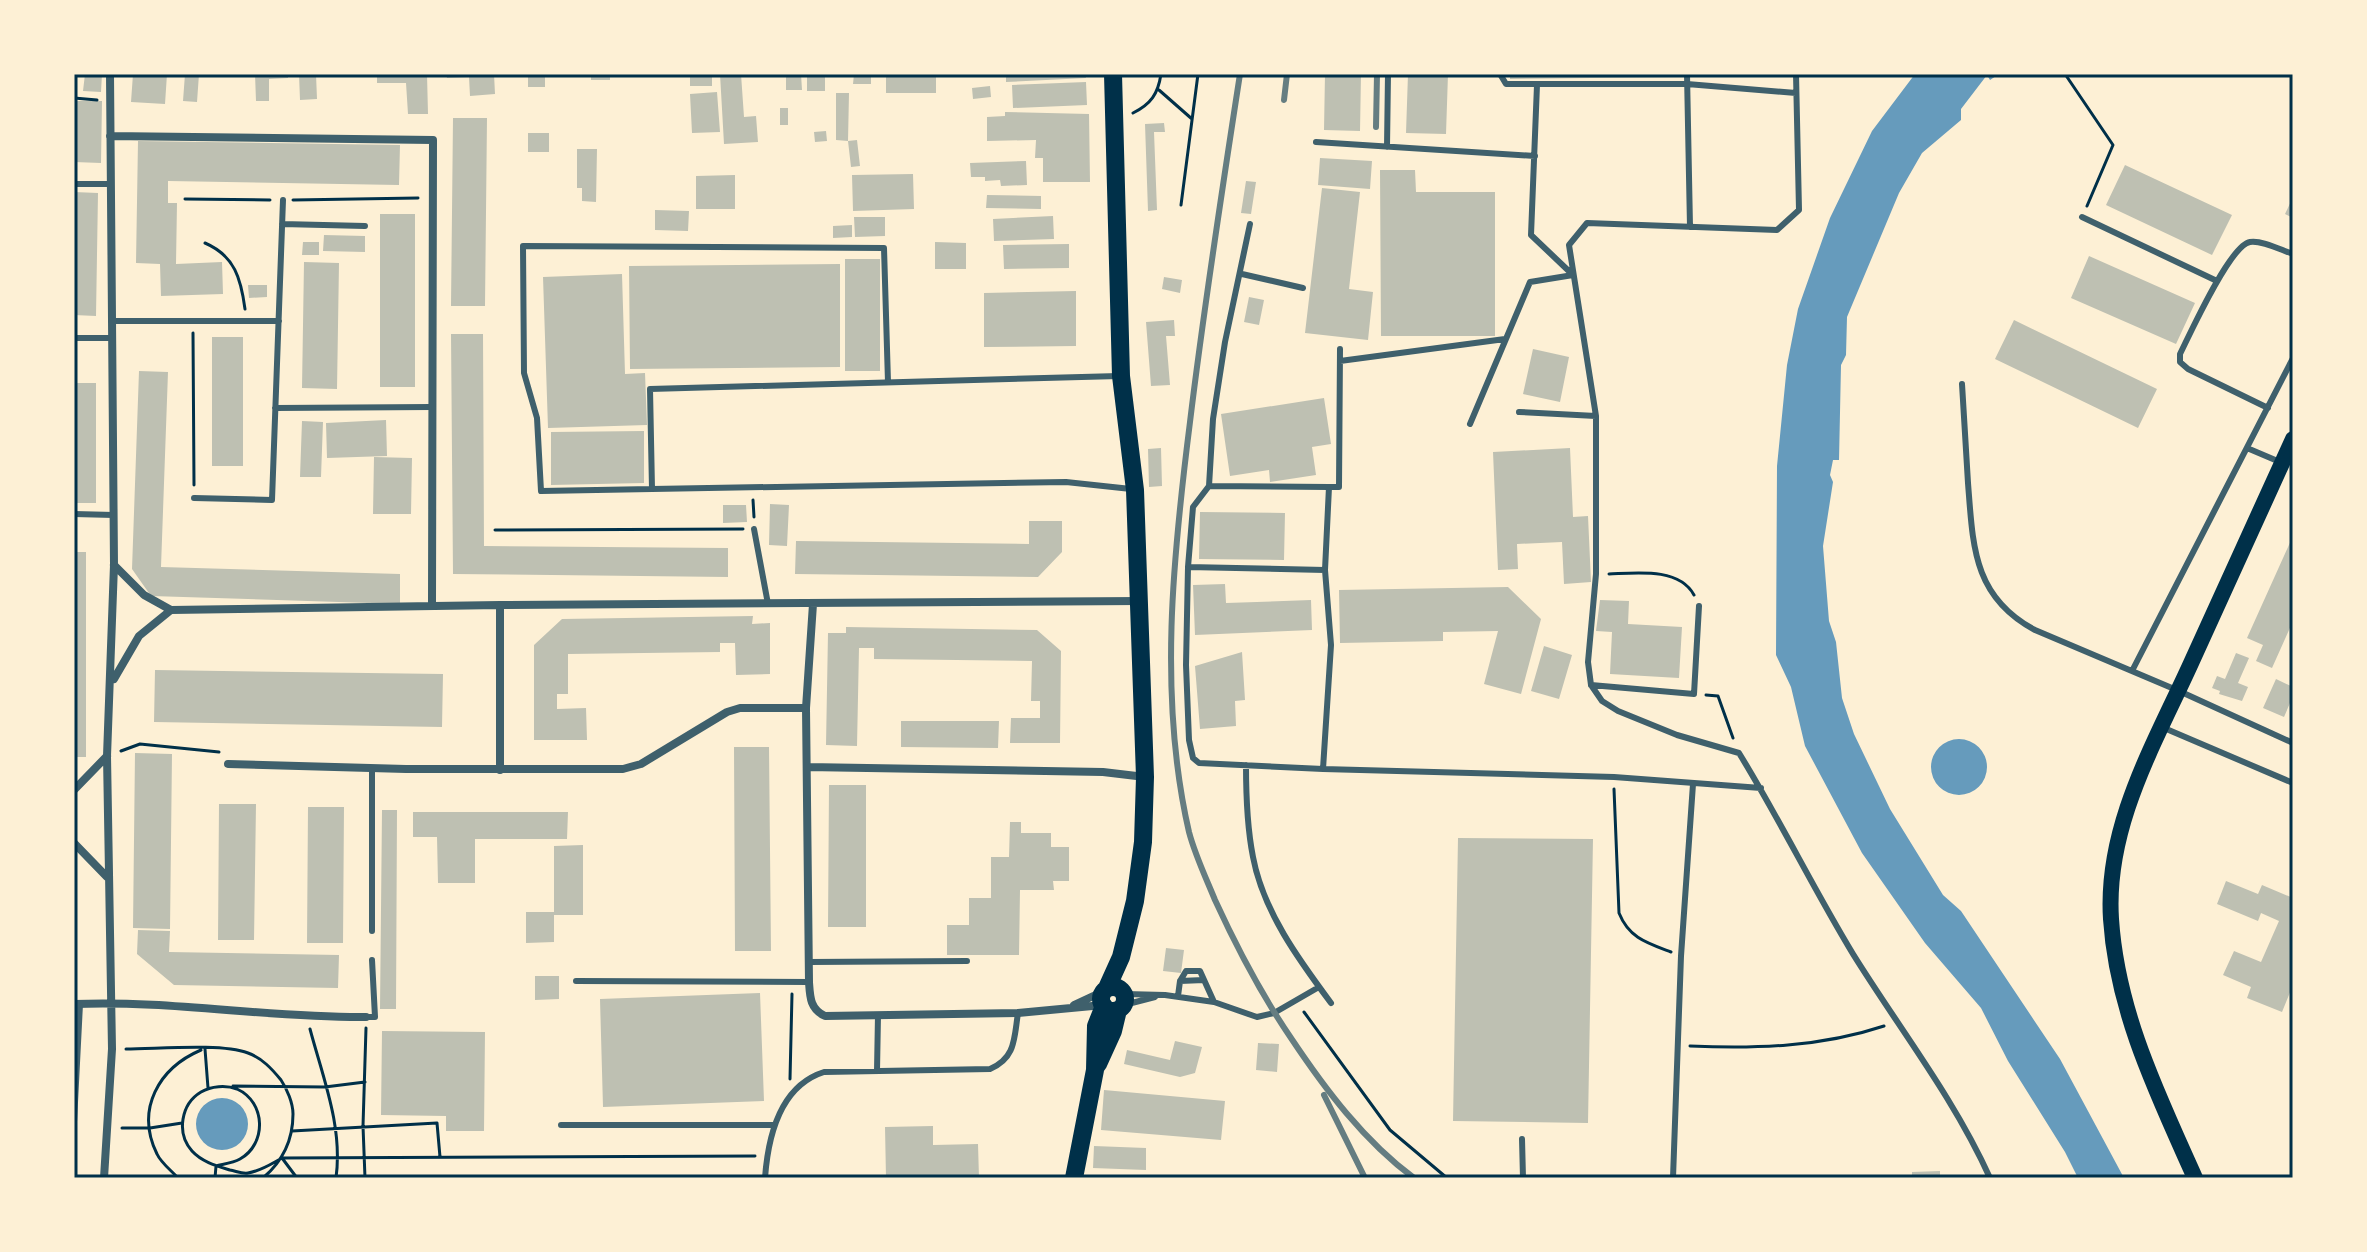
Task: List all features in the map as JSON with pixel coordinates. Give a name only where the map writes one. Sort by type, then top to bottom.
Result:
[{"type":"main road","points":[[1074,1178],[1095,1070],[1113,1031],[1113,999],[1135,901],[1143,842],[1145,777],[1140,601],[1135,490],[1121,376],[1113,74]]},
{"type":"main road","points":[[2195,1178],[2135,1037],[2123,993],[2111,917],[2111,879],[2127,806],[2293,439]]},
{"type":"street","points":[[104,1178],[112,1049],[107,756],[114,565],[110,74]]},
{"type":"street","points":[[110,136],[433,140],[432,606]]},
{"type":"street","points":[[114,565],[135,588],[171,610],[1140,601]]},
{"type":"street","points":[[813,604],[806,708],[811,1003],[825,1016],[1018,1013],[1113,999]]},
{"type":"street","points":[[500,605],[500,770]]},
{"type":"street","points":[[110,689],[117,669],[139,636],[171,610]]},
{"type":"street","points":[[228,764],[500,770],[623,769],[641,764],[727,712],[740,708],[806,708]]},
{"type":"street","points":[[74,790],[107,756]]},
{"type":"street","points":[[807,767],[1103,772],[1145,777]]},
{"type":"street","points":[[74,843],[108,878]]},
{"type":"street","points":[[1066,1008],[1113,999]]},
{"type":"street","points":[[77,1004],[111,1003],[307,1018],[366,1017]]},
{"type":"lane","points":[[1387,147],[1388,74]]},
{"type":"lane","points":[[1500,74],[1506,84],[1687,84],[1796,93]]},
{"type":"lane","points":[[1687,74],[1690,227]]},
{"type":"lane","points":[[1796,74],[1799,210],[1777,230],[1587,223],[1569,245],[1596,416],[1596,574],[1588,662],[1591,685],[1602,701],[1618,711],[1677,735],[1739,753],[1835,924],[1895,1022],[1956,1111],[1990,1178]]},
{"type":"lane","points":[[1537,85],[1531,235],[1573,275]]},
{"type":"lane","points":[[1316,142],[1535,156]]},
{"type":"lane","points":[[74,184],[111,184]]},
{"type":"lane","points":[[194,498],[272,500],[283,200]]},
{"type":"lane","points":[[2082,217],[2217,281]]},
{"type":"lane","points":[[282,224],[365,226]]},
{"type":"lane","points":[[1250,224],[1242,274],[1225,342],[1213,419],[1209,486],[1193,507],[1186,665],[1189,740],[1193,758],[1199,763],[1614,777],[1761,788]]},
{"type":"lane","points":[[2268,408],[2188,369],[2180,362],[2180,354],[2217,281],[2241,246],[2249,242],[2293,254]]},
{"type":"lane","points":[[888,382],[884,248],[523,246],[524,373],[537,418],[541,491],[1066,482],[1135,490]]},
{"type":"lane","points":[[1242,274],[1303,288]]},
{"type":"lane","points":[[1470,424],[1530,282],[1573,275]]},
{"type":"lane","points":[[111,321],[279,321]]},
{"type":"lane","points":[[74,338],[112,338]]},
{"type":"lane","points":[[1340,361],[1505,339]]},
{"type":"lane","points":[[1209,486],[1339,487],[1340,349]]},
{"type":"lane","points":[[2132,671],[2293,358]]},
{"type":"lane","points":[[652,489],[650,389],[1121,376]]},
{"type":"lane","points":[[1962,384],[1972,532],[1978,566],[2005,610],[2017,620],[2293,743]]},
{"type":"lane","points":[[275,408],[432,407]]},
{"type":"lane","points":[[1519,412],[1596,416]]},
{"type":"lane","points":[[2247,448],[2282,463]]},
{"type":"lane","points":[[1323,769],[1331,645],[1325,570],[1329,487]]},
{"type":"lane","points":[[74,514],[114,515]]},
{"type":"lane","points":[[754,529],[768,604]]},
{"type":"lane","points":[[1188,567],[1325,570]]},
{"type":"lane","points":[[1591,685],[1694,694],[1699,606]]},
{"type":"lane","points":[[2162,727],[2293,783]]},
{"type":"lane","points":[[1246,765],[1246,813],[1253,860],[1267,902],[1331,1003]]},
{"type":"lane","points":[[372,768],[372,931]]},
{"type":"lane","points":[[1673,1178],[1681,956],[1693,784]]},
{"type":"lane","points":[[366,1017],[375,1017],[372,960]]},
{"type":"lane","points":[[809,962],[967,961]]},
{"type":"lane","points":[[1178,996],[1180,981],[1186,971],[1200,971],[1214,1002]]},
{"type":"lane","points":[[576,981],[809,982]]},
{"type":"lane","points":[[1113,999],[1178,996],[1214,1002],[1257,1017],[1297,1002],[1319,987]]},
{"type":"lane","points":[[1113,999],[1165,995]]},
{"type":"lane","points":[[74,1122],[77,1004]]},
{"type":"lane","points":[[765,1178],[775,1125],[790,1096],[804,1081],[824,1072],[990,1069],[1006,1060],[1011,1052],[1018,1013]]},
{"type":"lane","points":[[877,1071],[878,1015]]},
{"type":"lane","points":[[561,1125],[775,1125]]},
{"type":"lane","points":[[1522,1139],[1523,1178]]},
{"type":"path","points":[[1114,122],[1143,108],[1159,90],[1161,74]]},
{"type":"path","points":[[1181,205],[1198,74]]},
{"type":"path","points":[[2065,74],[2113,145],[2082,217]]},
{"type":"path","points":[[1159,90],[1192,120]]},
{"type":"path","points":[[74,98],[109,100]]},
{"type":"path","points":[[185,199],[433,198]]},
{"type":"path","points":[[205,243],[219,249],[232,263],[242,285],[247,321]]},
{"type":"path","points":[[193,321],[194,498]]},
{"type":"path","points":[[495,530],[754,529],[753,488]]},
{"type":"path","points":[[1596,574],[1647,572],[1674,578],[1690,589],[1699,606]]},
{"type":"path","points":[[1694,694],[1718,696],[1739,753]]},
{"type":"path","points":[[107,756],[140,744],[229,753],[228,764]]},
{"type":"path","points":[[1614,777],[1619,913],[1634,937],[1681,956]]},
{"type":"path","points":[[790,1096],[793,982]]},
{"type":"path","points":[[1297,1002],[1390,1130],[1447,1178]]},
{"type":"path","points":[[365,1178],[366,1017]]},
{"type":"path","points":[[307,1018],[337,1128],[339,1158],[336,1178]]},
{"type":"path","points":[[1678,1046],[1726,1048],[1802,1044],[1833,1040],[1895,1022]]},
{"type":"path","points":[[112,1049],[228,1048],[251,1054],[271,1067],[285,1086],[293,1109],[292,1131],[282,1158],[263,1178]]},
{"type":"path","points":[[205,1049],[208,1088]]},
{"type":"path","points":[[178,1178],[157,1156],[150,1128],[151,1097],[163,1075],[182,1058],[205,1049]]},
{"type":"path","points":[[365,1082],[325,1087],[208,1088],[190,1101],[182,1123],[184,1137],[191,1150],[216,1166],[245,1174],[263,1169],[282,1158],[767,1156]]},
{"type":"path","points":[[216,1166],[241,1159],[257,1141],[260,1129],[255,1105],[236,1089],[224,1086]]},
{"type":"path","points":[[108,1128],[150,1128],[182,1123]]},
{"type":"path","points":[[292,1131],[437,1123],[440,1157]]},
{"type":"path","points":[[282,1158],[297,1178]]},
{"type":"path","points":[[215,1178],[216,1166]]},
{"type":"water","points":[[1915,74],[1999,74],[1990,80],[1987,75],[1961,109],[1961,120],[1922,153],[1899,193],[1847,317],[1846,355],[1841,365],[1839,460],[1833,460],[1830,475],[1833,482],[1823,546],[1829,621],[1836,642],[1842,698],[1854,734],[1890,809],[1943,895],[1961,911],[2060,1059],[2124,1178],[2078,1178],[2008,1061],[1981,1008],[1925,943],[1862,853],[1805,746],[1791,687],[1776,655],[1777,466],[1787,365],[1798,309],[1830,218],[1872,131]]},
{"type":"water","points":[[1959,739],[1979,747],[1987,767],[1979,787],[1959,795],[1939,787],[1931,767],[1939,747]]},
{"type":"water","points":[[222,1098],[241,1105],[248,1124],[241,1143],[222,1150],[203,1143],[196,1124],[203,1105]]},
{"type":"building","points":[[85,74],[102,74],[101,92],[83,91]]},
{"type":"building","points":[[133,74],[167,74],[165,104],[131,102]]},
{"type":"building","points":[[185,74],[199,74],[197,102],[183,101]]},
{"type":"building","points":[[255,74],[288,74],[288,78],[269,79],[269,101],[256,101]]},
{"type":"building","points":[[299,74],[316,74],[317,99],[300,100]]},
{"type":"building","points":[[377,74],[427,74],[428,114],[408,114],[406,83],[377,83]]},
{"type":"building","points":[[446,74],[494,74],[495,94],[470,96],[469,77],[447,78]]},
{"type":"building","points":[[528,74],[545,74],[545,87],[528,87]]},
{"type":"building","points":[[591,74],[610,74],[610,80],[591,80]]},
{"type":"building","points":[[690,74],[712,74],[712,86],[690,86]]},
{"type":"building","points":[[720,74],[741,74],[744,117],[756,116],[758,142],[724,144]]},
{"type":"building","points":[[786,74],[801,74],[802,90],[786,90]]},
{"type":"building","points":[[807,74],[825,74],[825,91],[807,91]]},
{"type":"building","points":[[854,74],[871,74],[871,84],[853,84]]},
{"type":"building","points":[[886,74],[936,74],[936,93],[886,93]]},
{"type":"building","points":[[1006,74],[1085,74],[1086,78],[1006,82]]},
{"type":"building","points":[[1325,74],[1361,74],[1360,131],[1324,130]]},
{"type":"building","points":[[1408,74],[1448,74],[1446,134],[1406,133]]},
{"type":"building","points":[[1510,74],[1681,74],[1681,77],[1510,79]]},
{"type":"building","points":[[1086,82],[1087,105],[1013,108],[1012,85]]},
{"type":"building","points":[[990,86],[991,97],[973,99],[972,88]]},
{"type":"building","points":[[717,92],[720,132],[692,133],[690,94]]},
{"type":"building","points":[[836,93],[849,93],[848,141],[836,140]]},
{"type":"building","points":[[74,101],[102,101],[101,163],[74,162]]},
{"type":"building","points":[[780,108],[788,108],[788,125],[780,125]]},
{"type":"building","points":[[1005,112],[1089,114],[1090,182],[1043,182],[1043,158],[1035,158],[1036,140],[987,141],[987,117],[1005,116]]},
{"type":"building","points":[[453,118],[487,118],[485,306],[451,306]]},
{"type":"building","points":[[1164,123],[1165,132],[1154,132],[1157,210],[1148,211],[1145,124]]},
{"type":"building","points":[[826,131],[827,141],[815,142],[814,132]]},
{"type":"building","points":[[528,133],[549,133],[549,152],[528,152]]},
{"type":"building","points":[[857,140],[860,166],[851,167],[848,141]]},
{"type":"building","points":[[138,141],[400,145],[399,185],[168,181],[168,203],[177,203],[176,264],[222,262],[223,294],[161,296],[160,264],[136,263]]},
{"type":"building","points":[[577,149],[597,149],[596,202],[582,201],[582,188],[577,188]]},
{"type":"building","points":[[1320,158],[1372,161],[1370,189],[1318,185]]},
{"type":"building","points":[[1026,161],[1027,185],[1001,186],[1000,180],[985,181],[985,177],[971,177],[970,163]]},
{"type":"building","points":[[2125,165],[2232,215],[2212,255],[2106,205]]},
{"type":"building","points":[[1380,170],[1415,170],[1416,192],[1495,192],[1495,336],[1381,336]]},
{"type":"building","points":[[913,174],[914,209],[853,211],[852,175]]},
{"type":"building","points":[[735,175],[735,209],[696,209],[696,176]]},
{"type":"building","points":[[1246,181],[1256,182],[1251,214],[1241,213]]},
{"type":"building","points":[[1322,188],[1360,192],[1349,289],[1373,292],[1368,340],[1305,333]]},
{"type":"building","points":[[74,192],[98,193],[96,316],[74,315]]},
{"type":"building","points":[[987,195],[1041,196],[1041,209],[986,208]]},
{"type":"building","points":[[2293,197],[2293,218],[2285,214]]},
{"type":"building","points":[[655,210],[689,211],[688,231],[655,230]]},
{"type":"building","points":[[380,214],[415,214],[415,387],[380,387]]},
{"type":"building","points":[[1053,216],[1054,239],[994,241],[993,219]]},
{"type":"building","points":[[854,217],[885,217],[885,236],[855,237]]},
{"type":"building","points":[[852,225],[852,237],[833,238],[833,226]]},
{"type":"building","points":[[324,235],[365,236],[365,252],[323,251]]},
{"type":"building","points":[[303,242],[319,242],[319,255],[302,255]]},
{"type":"building","points":[[935,242],[966,243],[966,269],[935,269]]},
{"type":"building","points":[[1069,244],[1069,268],[1004,269],[1003,245]]},
{"type":"building","points":[[2089,256],[2195,303],[2176,344],[2071,298]]},
{"type":"building","points":[[845,259],[880,259],[880,371],[845,371]]},
{"type":"building","points":[[304,262],[339,263],[337,389],[302,388]]},
{"type":"building","points":[[840,264],[840,367],[630,369],[629,266]]},
{"type":"building","points":[[622,274],[625,374],[645,373],[647,425],[548,428],[543,277]]},
{"type":"building","points":[[1164,277],[1182,280],[1180,293],[1162,289]]},
{"type":"building","points":[[248,285],[267,285],[267,297],[249,298]]},
{"type":"building","points":[[1076,291],[1076,346],[984,347],[984,293]]},
{"type":"building","points":[[1249,297],[1264,300],[1259,325],[1244,322]]},
{"type":"building","points":[[1174,320],[1175,336],[1166,336],[1170,385],[1151,386],[1146,322]]},
{"type":"building","points":[[2014,320],[2157,389],[2138,428],[1995,359]]},
{"type":"building","points":[[451,334],[483,334],[484,546],[728,548],[728,577],[453,574]]},
{"type":"building","points":[[212,337],[243,337],[243,466],[212,466]]},
{"type":"building","points":[[1533,349],[1569,357],[1560,402],[1523,394]]},
{"type":"building","points":[[139,371],[168,372],[161,567],[400,574],[400,604],[151,596],[132,569]]},
{"type":"building","points":[[74,383],[96,383],[96,503],[74,503]]},
{"type":"building","points":[[1324,398],[1331,444],[1312,447],[1316,475],[1270,482],[1269,470],[1230,476],[1221,414]]},
{"type":"building","points":[[386,420],[387,456],[327,458],[326,423]]},
{"type":"building","points":[[302,421],[323,422],[321,477],[300,477]]},
{"type":"building","points":[[644,431],[644,483],[551,485],[551,432]]},
{"type":"building","points":[[1161,448],[1162,486],[1149,487],[1148,449]]},
{"type":"building","points":[[1570,448],[1573,517],[1588,516],[1591,582],[1564,584],[1562,542],[1517,544],[1518,569],[1498,570],[1493,452]]},
{"type":"building","points":[[374,457],[412,458],[411,514],[373,514]]},
{"type":"building","points":[[770,504],[789,505],[787,546],[769,545]]},
{"type":"building","points":[[723,505],[746,505],[747,522],[723,523]]},
{"type":"building","points":[[1200,512],[1285,513],[1284,560],[1199,559]]},
{"type":"building","points":[[1029,521],[1062,521],[1062,552],[1038,577],[795,574],[796,541],[1029,544]]},
{"type":"building","points":[[2293,536],[2293,621],[2272,668],[2256,661],[2263,645],[2247,638]]},
{"type":"building","points":[[74,552],[86,552],[86,757],[74,757]]},
{"type":"building","points":[[1225,584],[1226,603],[1311,600],[1312,630],[1195,635],[1193,585]]},
{"type":"building","points":[[1508,587],[1541,619],[1521,694],[1484,684],[1498,631],[1443,632],[1443,641],[1340,643],[1339,590]]},
{"type":"building","points":[[1600,600],[1629,601],[1628,624],[1682,627],[1679,678],[1610,674],[1612,632],[1596,631]]},
{"type":"building","points":[[753,616],[752,624],[770,623],[770,674],[736,675],[735,643],[720,643],[720,652],[568,654],[568,694],[557,694],[557,709],[586,708],[587,740],[534,740],[534,645],[562,619]]},
{"type":"building","points":[[846,627],[1037,630],[1061,651],[1060,743],[1010,743],[1011,718],[1040,718],[1040,701],[1031,701],[1032,661],[874,659],[874,648],[859,648],[857,746],[826,745],[828,633],[846,633]]},
{"type":"building","points":[[1544,646],[1572,655],[1559,699],[1531,691]]},
{"type":"building","points":[[1242,652],[1245,700],[1235,701],[1236,726],[1200,729],[1195,666]]},
{"type":"building","points":[[2236,653],[2249,658],[2238,683],[2248,687],[2242,701],[2219,694],[2220,691],[2212,688],[2217,676],[2225,679]]},
{"type":"building","points":[[155,670],[443,674],[442,727],[154,722]]},
{"type":"building","points":[[2276,679],[2293,687],[2293,696],[2284,717],[2263,708]]},
{"type":"building","points":[[901,721],[999,721],[998,748],[901,747]]},
{"type":"building","points":[[734,747],[769,747],[771,951],[735,951]]},
{"type":"building","points":[[135,753],[172,754],[170,929],[133,928]]},
{"type":"building","points":[[829,785],[866,785],[866,927],[828,927]]},
{"type":"building","points":[[219,804],[256,804],[254,940],[218,940]]},
{"type":"building","points":[[308,807],[344,807],[343,943],[307,943]]},
{"type":"building","points":[[382,810],[397,810],[396,1009],[380,1009]]},
{"type":"building","points":[[413,812],[568,812],[567,839],[475,839],[475,883],[438,883],[437,837],[413,837]]},
{"type":"building","points":[[1010,822],[1021,822],[1021,833],[1051,833],[1051,847],[1069,847],[1069,881],[1053,881],[1054,890],[1020,890],[1019,955],[947,955],[947,925],[969,925],[969,898],[991,898],[991,857],[1009,857]]},
{"type":"building","points":[[1458,838],[1593,839],[1588,1123],[1453,1121]]},
{"type":"building","points":[[583,845],[583,915],[554,915],[554,942],[526,943],[526,912],[554,912],[554,846]]},
{"type":"building","points":[[2226,881],[2258,894],[2262,885],[2293,898],[2293,971],[2290,979],[2293,985],[2282,1012],[2247,998],[2251,987],[2223,975],[2234,951],[2261,962],[2279,921],[2261,913],[2258,921],[2217,904]]},
{"type":"building","points":[[138,930],[170,931],[169,952],[339,955],[338,988],[174,985],[137,954]]},
{"type":"building","points":[[1166,948],[1184,950],[1181,973],[1163,971]]},
{"type":"building","points":[[535,976],[559,976],[559,999],[535,1000]]},
{"type":"building","points":[[760,993],[764,1101],[603,1107],[600,999]]},
{"type":"building","points":[[382,1031],[485,1032],[484,1131],[446,1131],[446,1116],[381,1115]]},
{"type":"building","points":[[1175,1041],[1202,1047],[1195,1073],[1180,1077],[1124,1064],[1127,1050],[1170,1060]]},
{"type":"building","points":[[1258,1043],[1279,1044],[1277,1072],[1256,1070]]},
{"type":"building","points":[[1104,1090],[1225,1101],[1221,1140],[1101,1130]]},
{"type":"building","points":[[933,1126],[933,1145],[978,1144],[979,1178],[886,1178],[885,1127]]},
{"type":"building","points":[[1094,1146],[1146,1148],[1146,1170],[1093,1168]]},
{"type":"building","points":[[1940,1171],[1940,1178],[1912,1178],[1912,1172]]},
{"type":"railway","points":[[1240,74],[1201,335],[1178,524],[1171,679],[1179,781],[1189,832],[1201,866],[1232,936],[1270,1005],[1346,1113],[1378,1148],[1414,1178]]},
{"type":"railway","points":[[1284,100],[1287,74]]},
{"type":"railway","points":[[1376,127],[1377,74]]},
{"type":"railway","points":[[1324,1095],[1365,1178]]}]
